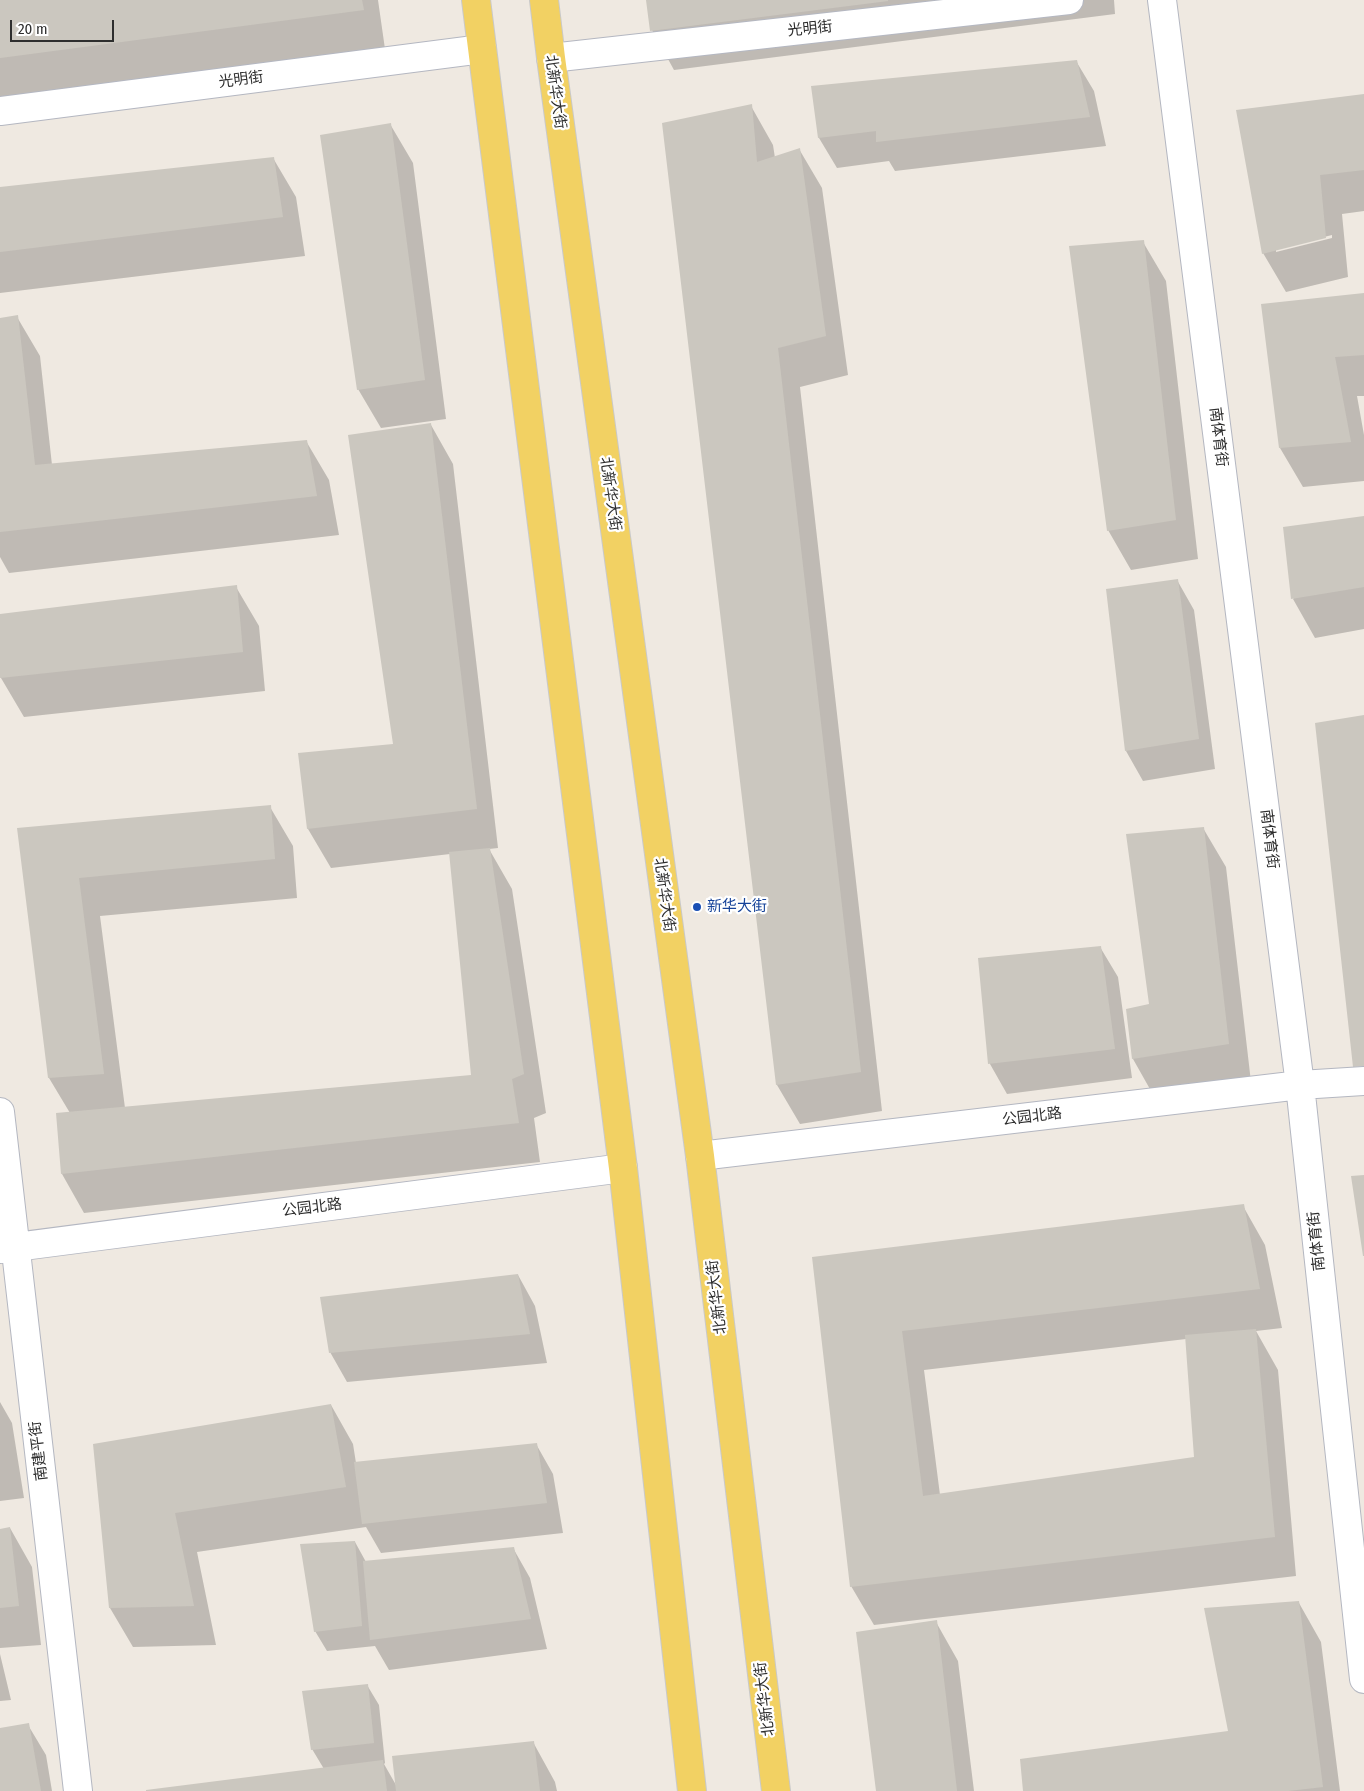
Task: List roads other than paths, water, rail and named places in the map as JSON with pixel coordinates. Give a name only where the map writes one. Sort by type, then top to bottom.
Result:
[{"type":"main road","points":[[476,0],[623,1168],[692,1791]]},
{"type":"main road","name":"北新华大街","points":[[544,0],[700,1156],[776,1791]]},
{"type":"street","name":"光明街","points":[[551,58],[1069,0]]},
{"type":"street","name":"南体育街","points":[[1162,0],[1300,1085],[1364,1679]]},
{"type":"street","name":"光明街","points":[[0,111],[482,49]]},
{"type":"street","name":"公园北路","points":[[700,1156],[1300,1085],[1364,1081]]},
{"type":"street","name":"南建平街","points":[[0,1112],[8,1248],[78,1791]]},
{"type":"street","name":"公园北路","points":[[8,1248],[623,1168]]},
{"type":"place","name":"新华大街","points":[[697,907]]}]
